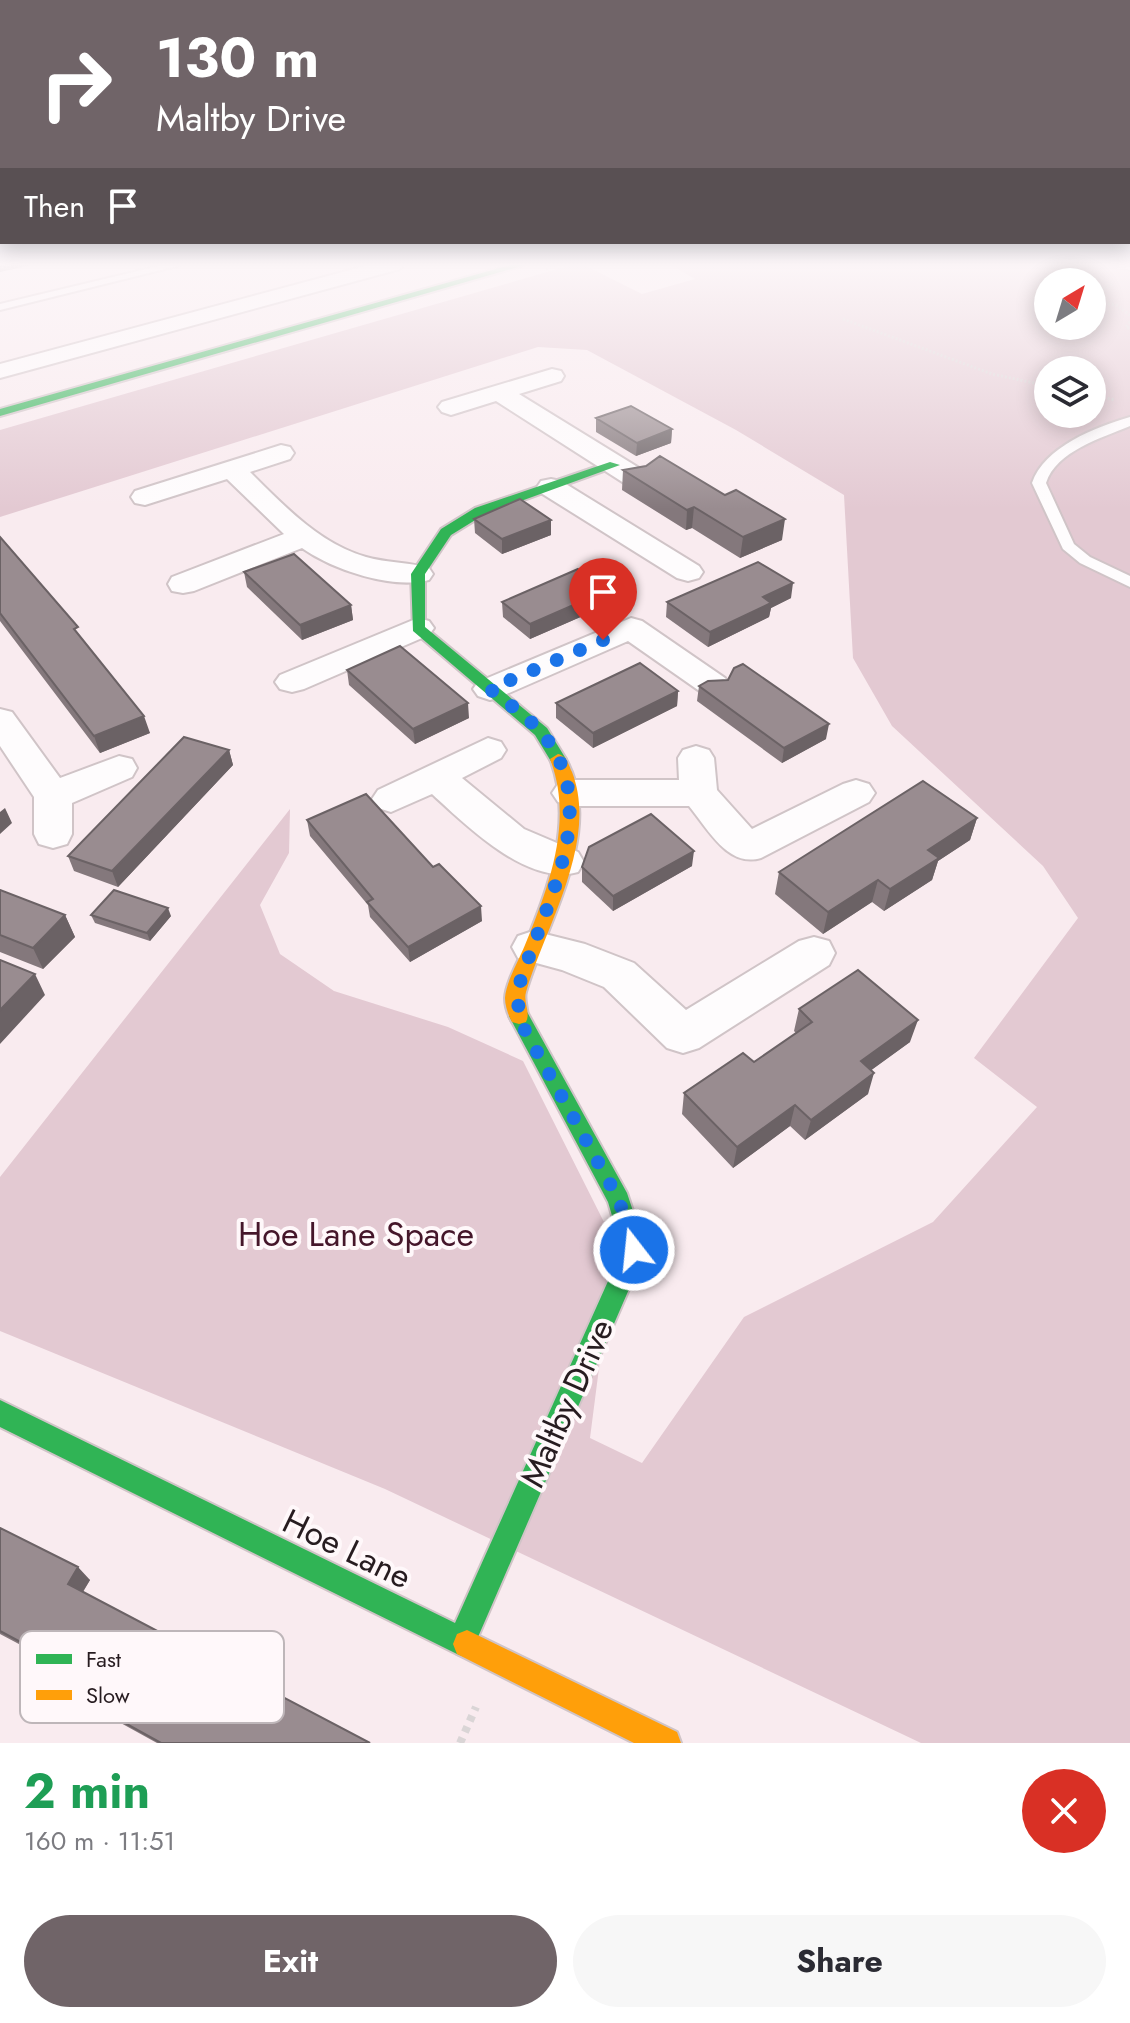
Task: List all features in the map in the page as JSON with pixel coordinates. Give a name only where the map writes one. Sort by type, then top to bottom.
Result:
[{"type":"main road","points":[[0,413],[234,346]]},
{"type":"main road","points":[[418,628],[418,574],[446,532],[480,511],[551,487],[624,471]]},
{"type":"main road","name":"Maltby Drive","points":[[418,628],[541,732],[565,770],[571,793],[564,862],[515,996],[521,1023],[619,1200],[634,1250],[462,1641]]},
{"type":"main road","name":"Hoe Lane","points":[[0,1413],[666,1743]]},
{"type":"street","points":[[0,371],[91,346]]},
{"type":"street","points":[[451,407],[552,376]]},
{"type":"street","points":[[500,393],[624,471]]},
{"type":"street","points":[[145,497],[281,453]]},
{"type":"street","points":[[232,469],[305,536],[350,562],[418,574]]},
{"type":"street","points":[[551,487],[688,572]]},
{"type":"street","points":[[183,584],[305,536]]},
{"type":"street","points":[[292,682],[418,628]]},
{"type":"street","points":[[490,689],[631,628],[713,685]]},
{"type":"street","points":[[0,720],[53,796],[53,834]]},
{"type":"street","points":[[391,799],[488,750]]},
{"type":"street","points":[[53,796],[119,768]]},
{"type":"street","points":[[436,776],[511,841],[537,856],[564,862]]},
{"type":"street","points":[[571,793],[698,776],[747,848],[856,793]]},
{"type":"street","points":[[533,947],[570,956],[619,975],[683,1035],[814,953]]},
{"type":"lane","points":[[1130,421],[1056,458],[1039,475],[1039,483],[1068,546],[1085,560],[1130,582]]},
{"type":"path","points":[[917,346],[992,374],[1034,383]]},
{"type":"path","points":[[1106,398],[1117,400]]},
{"type":"green space","name":"Hoe Lane Space","points":[[290,346],[1130,346],[1130,1743],[921,1743],[385,1489],[0,1331],[0,1177],[290,809],[289,853],[260,905],[280,954],[334,991],[448,1027],[523,1061],[615,1244],[590,1438],[642,1463],[744,1317],[933,1222],[1037,1107],[974,1058],[1078,918],[1043,866],[892,726],[853,658],[844,495],[736,430],[587,350],[538,347],[0,517],[0,430]]},
{"type":"building","points":[[631,406],[672,429],[637,443],[596,418]]},
{"type":"building","points":[[660,456],[725,495],[736,490],[785,519],[743,537],[694,507],[687,510],[623,470],[646,466]]},
{"type":"building","points":[[520,499],[551,520],[502,539],[474,519]]},
{"type":"building","points":[[0,537],[78,627],[74,629],[144,716],[94,736],[0,613]]},
{"type":"building","points":[[294,554],[351,605],[300,625],[244,572]]},
{"type":"building","points":[[758,562],[793,583],[763,597],[771,603],[710,632],[667,602]]},
{"type":"building","points":[[578,569],[608,590],[530,624],[502,602]]},
{"type":"building","points":[[400,646],[468,703],[413,729],[347,670]]},
{"type":"building","points":[[640,663],[678,691],[593,733],[556,703]]},
{"type":"building","points":[[743,664],[829,724],[784,748],[699,686],[708,681],[728,680],[734,668]]},
{"type":"building","points":[[184,737],[229,750],[112,871],[68,856]]},
{"type":"building","points":[[923,781],[977,818],[928,850],[939,858],[890,889],[878,880],[828,912],[779,872]]},
{"type":"building","points":[[366,794],[433,867],[439,864],[481,906],[408,947],[367,902],[373,899],[307,820]]},
{"type":"building","points":[[651,814],[694,851],[613,896],[582,867],[589,847]]},
{"type":"building","points":[[0,890],[65,915],[33,948],[0,935]]},
{"type":"building","points":[[114,890],[168,908],[147,933],[91,915]]},
{"type":"building","points":[[0,960],[35,974],[0,1010]]},
{"type":"building","points":[[858,970],[918,1020],[861,1061],[874,1073],[811,1120],[795,1105],[737,1147],[684,1093],[743,1053],[754,1062],[812,1022],[799,1009]]},
{"type":"building","points":[[0,1528],[78,1567],[68,1584],[157,1631],[20,1631],[20,1642],[0,1631]]},
{"type":"building","points":[[284,1698],[370,1743],[161,1743],[125,1723],[284,1723]]},
{"type":"traffic: fast","points":[[0,413],[234,346]]},
{"type":"traffic: fast","points":[[558,759],[541,732],[418,628],[418,574],[446,532],[480,511],[614,465]]},
{"type":"traffic: fast","points":[[462,1641],[634,1250],[619,1200],[519,1016]]},
{"type":"traffic: fast","points":[[0,1413],[467,1644]]},
{"type":"traffic: slow","points":[[519,1016],[515,996],[548,910],[566,844],[570,812],[568,783],[558,759]]},
{"type":"traffic: slow","points":[[467,1644],[666,1743]]},
{"type":"route","points":[[603,640],[490,689],[541,732],[565,770],[571,793],[564,862],[515,996],[521,1023],[619,1200],[634,1250]]}]
